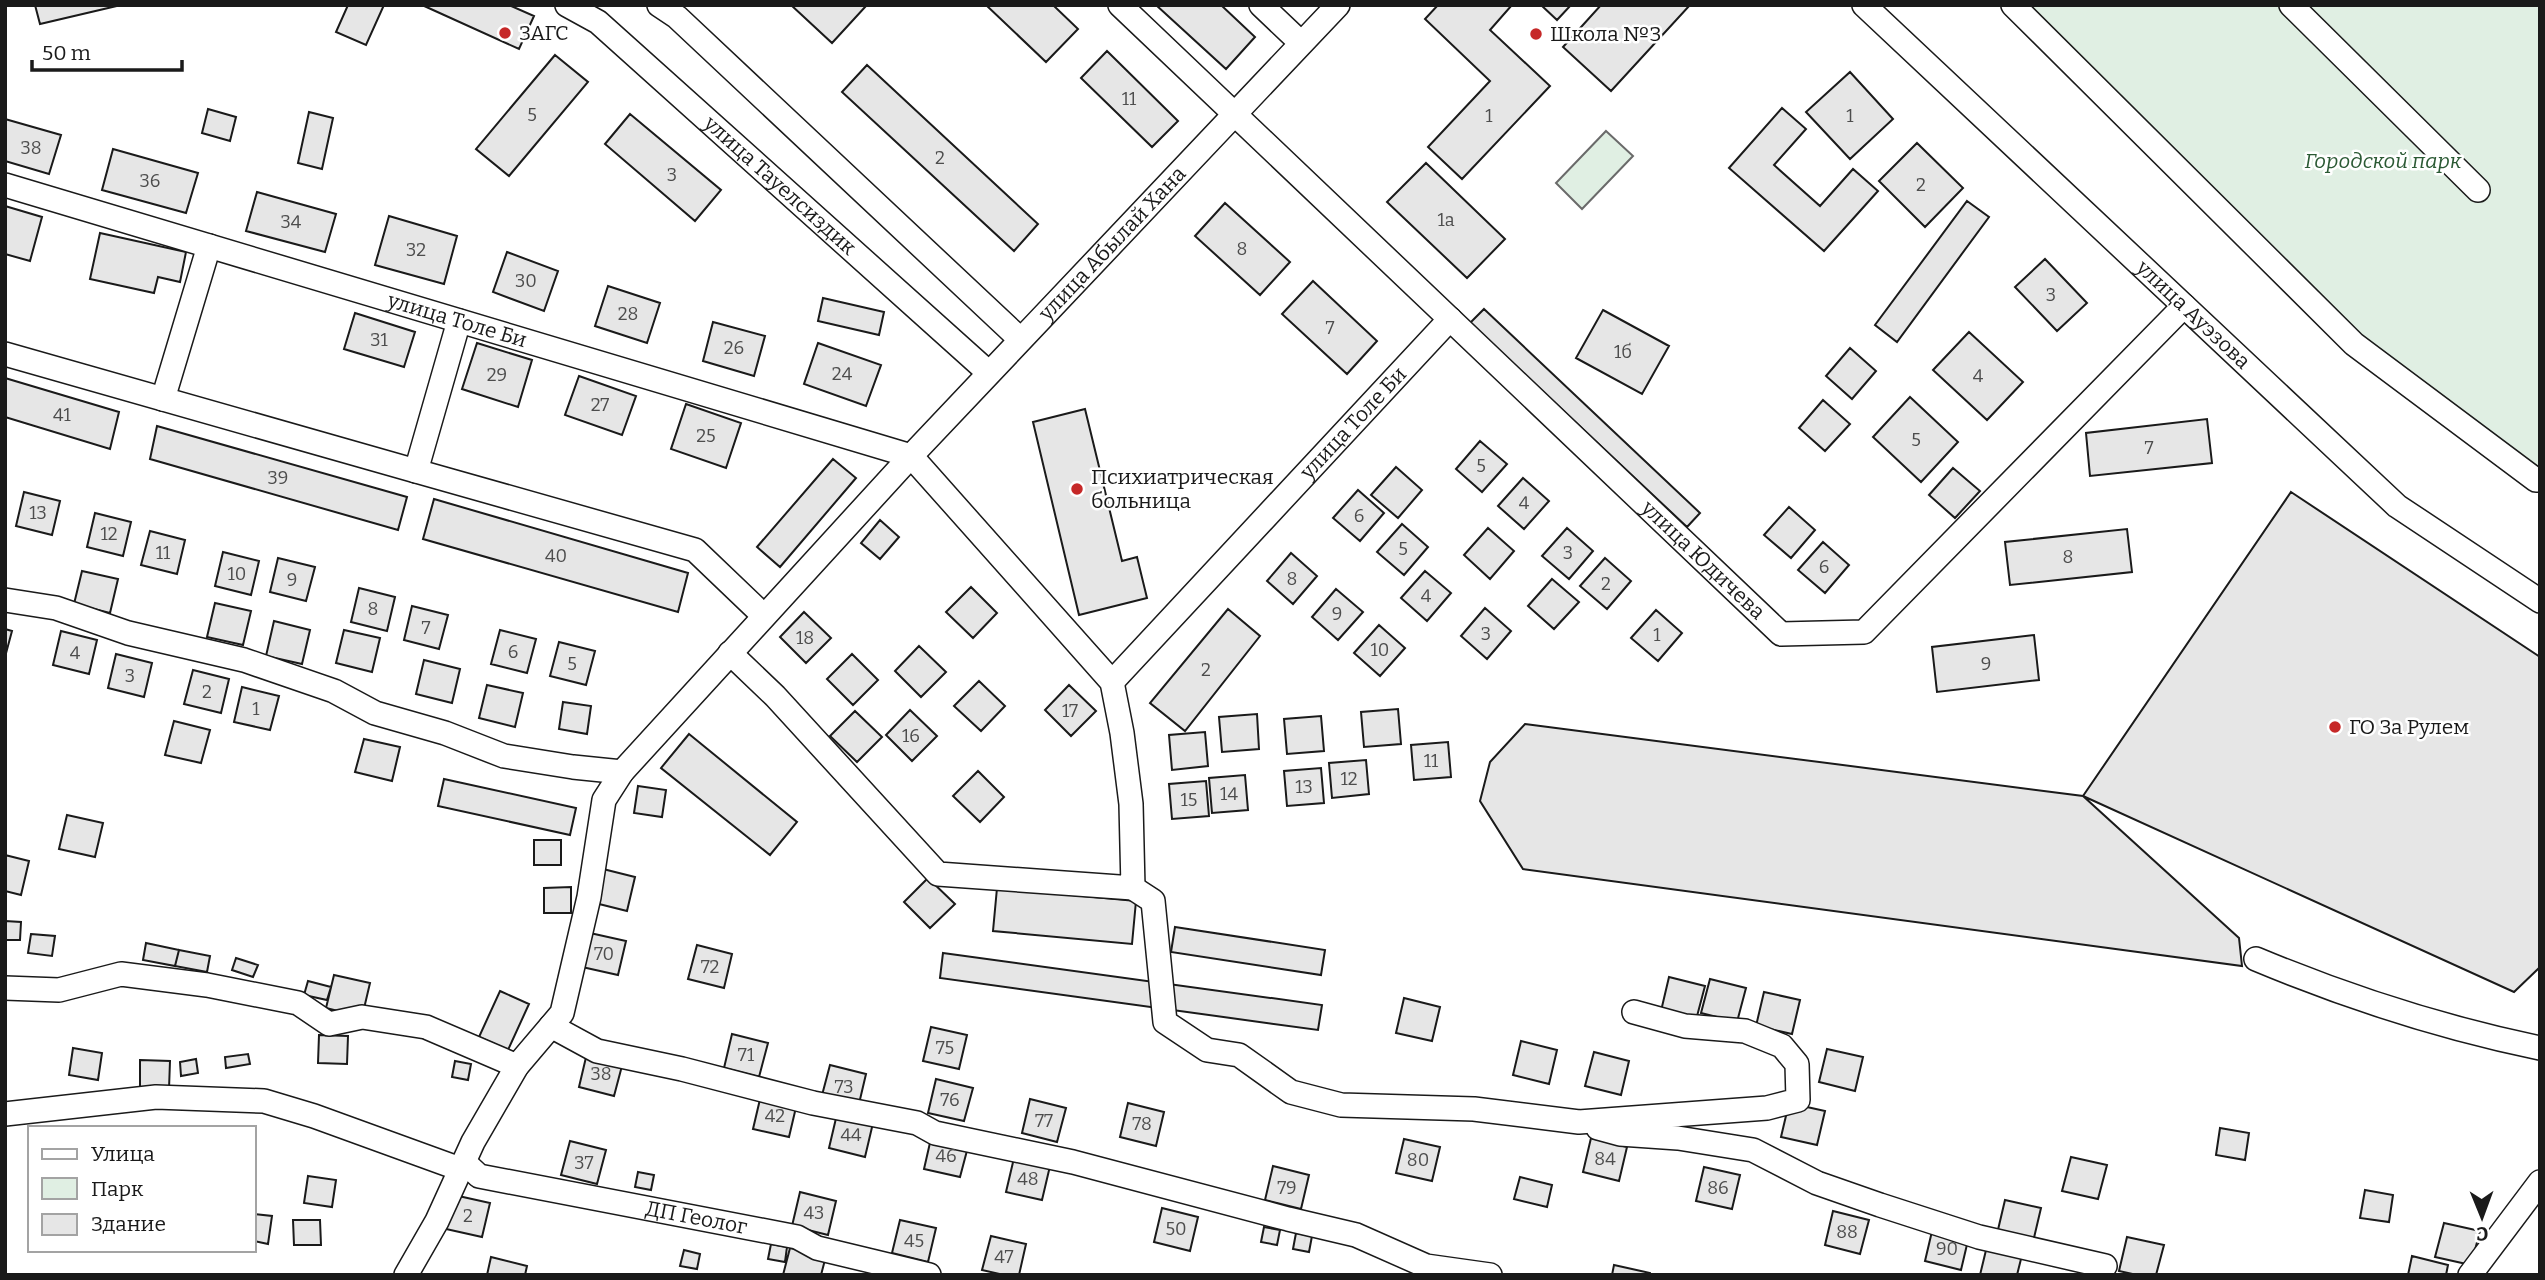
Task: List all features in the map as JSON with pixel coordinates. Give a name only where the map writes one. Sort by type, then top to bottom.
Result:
[{"type":"street","name":"улица Тауелсиздик","points":[[567,5],[598,22],[989,373]]},
{"type":"street","points":[[659,5],[677,17],[1020,340]]},
{"type":"street","points":[[1120,5],[1235,114]]},
{"type":"street","points":[[1261,5],[1301,43]]},
{"type":"street","name":"улица Абылай Хана","points":[[406,1275],[437,1221],[473,1142],[517,1066],[562,1013],[589,897],[604,800],[622,772],[911,456],[1338,5]]},
{"type":"street","name":"улица Ауэзова","points":[[1864,5],[2397,506],[2540,601]]},
{"type":"street","points":[[2013,5],[2354,344],[2536,480],[2540,480]]},
{"type":"street","points":[[2291,5],[2478,190]]},
{"type":"street","name":"улица Юдичева","points":[[1235,114],[1781,634],[1864,632],[2185,306]]},
{"type":"street","name":"улица Толе Би","points":[[5,185],[911,456]]},
{"type":"street","points":[[163,399],[209,246]]},
{"type":"street","name":"улица Толе Би","points":[[1112,682],[1450,318]]},
{"type":"street","points":[[416,471],[459,321]]},
{"type":"street","points":[[5,354],[695,551],[764,616]]},
{"type":"street","points":[[911,456],[1112,682],[1131,804],[1133,888]]},
{"type":"street","points":[[5,600],[56,608],[128,633],[244,660],[334,691],[375,713],[445,733],[504,756],[622,772]]},
{"type":"street","points":[[730,653],[775,696],[938,874],[1133,888],[1153,901],[1165,1022],[1207,1050],[1239,1055],[1291,1092],[1341,1105],[1474,1109],[1578,1122],[1620,1134],[1678,1138],[1754,1150],[1817,1183],[1880,1205],[1979,1237],[2105,1266]]},
{"type":"street","points":[[2256,959],[2313,982],[2446,1025],[2493,1039],[2540,1048]]},
{"type":"street","points":[[5,988],[59,990],[121,974],[207,985],[298,1003],[329,1024],[362,1017],[426,1027],[517,1066]]},
{"type":"street","points":[[1578,1122],[1768,1108],[1798,1100],[1797,1064],[1782,1046],[1745,1031],[1685,1026],[1634,1012]]},
{"type":"street","points":[[551,1026],[597,1051],[682,1069],[813,1103],[917,1123],[935,1133],[1073,1162],[1288,1220],[1356,1235],[1426,1266],[1490,1275]]},
{"type":"street","name":"ДП Геолог","points":[[5,1114],[156,1097],[264,1101],[462,1166],[479,1176],[797,1237],[817,1248],[929,1275]]},
{"type":"street","points":[[2470,1275],[2540,1182]]},
{"type":"green space","name":"Городской парк","points":[[2004,5],[2540,5],[2540,489],[2352,349]]},
{"type":"green space","points":[[1606,131],[1633,156],[1582,209],[1556,183]]},
{"type":"building","points":[[35,5],[121,5],[40,24]]},
{"type":"building","points":[[348,5],[384,5],[366,45],[336,32]]},
{"type":"building","name":"ЗАГС","points":[[422,5],[509,5],[534,16],[519,49]]},
{"type":"building","points":[[791,5],[865,5],[866,6],[832,43]]},
{"type":"building","points":[[986,5],[1053,5],[1078,29],[1046,62]]},
{"type":"building","points":[[1156,5],[1221,5],[1255,37],[1226,69]]},
{"type":"building","points":[[1438,5],[1512,5],[1490,30],[1550,86],[1462,179],[1428,147],[1490,81],[1425,19]]},
{"type":"building","points":[[1541,5],[1571,5],[1557,20]]},
{"type":"building","points":[[1601,5],[1690,5],[1611,91],[1563,47]]},
{"type":"building","points":[[1107,51],[1178,121],[1152,147],[1081,78]]},
{"type":"building","points":[[555,55],[588,82],[509,176],[476,149]]},
{"type":"building","points":[[867,65],[1038,224],[1014,251],[842,92]]},
{"type":"building","points":[[1850,72],[1893,119],[1850,159],[1806,112]]},
{"type":"building","points":[[1782,108],[1806,129],[1774,165],[1820,206],[1853,169],[1878,191],[1824,251],[1729,168]]},
{"type":"building","points":[[208,109],[236,117],[230,141],[202,133]]},
{"type":"building","points":[[309,112],[333,118],[322,169],[298,163]]},
{"type":"building","points":[[630,114],[721,190],[695,221],[605,144]]},
{"type":"building","points":[[5,119],[61,135],[49,174],[5,161]]},
{"type":"building","points":[[1917,143],[1963,188],[1925,227],[1879,181]]},
{"type":"building","points":[[113,149],[198,173],[186,213],[102,190]]},
{"type":"building","points":[[1426,163],[1505,239],[1467,278],[1387,202]]},
{"type":"building","points":[[257,192],[336,214],[325,252],[246,231]]},
{"type":"building","points":[[1967,201],[1989,217],[1897,342],[1875,325]]},
{"type":"building","points":[[1225,203],[1290,262],[1260,295],[1195,236]]},
{"type":"building","points":[[5,206],[42,217],[30,261],[5,254]]},
{"type":"building","points":[[389,216],[457,236],[444,284],[375,265]]},
{"type":"building","points":[[100,233],[186,252],[180,282],[158,277],[154,293],[90,279]]},
{"type":"building","points":[[507,252],[558,271],[544,311],[493,292]]},
{"type":"building","points":[[2045,259],[2087,303],[2057,331],[2015,287]]},
{"type":"building","points":[[1313,281],[1377,341],[1347,374],[1282,314]]},
{"type":"building","points":[[608,286],[660,303],[647,343],[595,326]]},
{"type":"building","points":[[823,298],[884,312],[879,335],[818,321]]},
{"type":"building","points":[[1484,309],[1700,513],[1687,527],[1470,323]]},
{"type":"building","points":[[1603,310],[1669,346],[1642,394],[1576,358]]},
{"type":"building","points":[[355,313],[415,332],[404,367],[344,349]]},
{"type":"building","points":[[713,322],[765,336],[754,376],[703,361]]},
{"type":"building","points":[[1969,332],[2023,382],[1987,420],[1933,370]]},
{"type":"building","points":[[477,343],[532,360],[518,407],[462,389]]},
{"type":"building","points":[[818,343],[881,365],[866,406],[804,384]]},
{"type":"building","points":[[1850,348],[1876,371],[1852,399],[1826,376]]},
{"type":"building","points":[[579,376],[636,396],[622,435],[565,415]]},
{"type":"building","points":[[5,378],[119,412],[110,449],[5,417]]},
{"type":"building","points":[[1910,397],[1958,442],[1921,482],[1873,437]]},
{"type":"building","points":[[1823,400],[1850,424],[1825,451],[1799,428]]},
{"type":"building","points":[[686,404],[741,423],[726,468],[671,449]]},
{"type":"building","name":"Психиатрическая больница","points":[[1085,409],[1122,561],[1137,557],[1147,598],[1079,615],[1033,422]]},
{"type":"building","points":[[2207,419],[2212,463],[2090,476],[2086,433]]},
{"type":"building","points":[[157,426],[407,497],[398,530],[150,459]]},
{"type":"building","points":[[1480,441],[1507,464],[1482,492],[1456,469]]},
{"type":"building","points":[[833,459],[856,478],[780,567],[757,547]]},
{"type":"building","points":[[1396,467],[1422,490],[1398,518],[1371,495]]},
{"type":"building","points":[[1953,468],[1980,491],[1955,518],[1929,495]]},
{"type":"building","points":[[1523,478],[1549,501],[1524,529],[1498,506]]},
{"type":"building","points":[[1358,490],[1384,513],[1360,541],[1333,518]]},
{"type":"building","points":[[24,492],[60,501],[52,535],[16,526]]},
{"type":"building","name":"ГО За Рулем","points":[[2291,492],[2540,657],[2540,967],[2514,992],[2083,796]]},
{"type":"building","points":[[434,499],[688,573],[678,612],[423,539]]},
{"type":"building","points":[[1789,507],[1815,530],[1791,558],[1764,535]]},
{"type":"building","points":[[95,513],[131,522],[123,556],[87,547]]},
{"type":"building","points":[[880,520],[899,537],[880,559],[861,543]]},
{"type":"building","points":[[1402,524],[1428,547],[1404,575],[1377,552]]},
{"type":"building","points":[[1488,528],[1514,551],[1490,579],[1464,555]]},
{"type":"building","points":[[1567,528],[1593,551],[1569,579],[1542,556]]},
{"type":"building","points":[[2127,529],[2132,572],[2010,585],[2005,542]]},
{"type":"building","points":[[150,531],[185,540],[177,574],[141,565]]},
{"type":"building","points":[[1823,542],[1849,565],[1825,593],[1798,570]]},
{"type":"building","points":[[223,552],[259,561],[251,595],[215,586]]},
{"type":"building","points":[[1291,553],[1317,576],[1293,604],[1267,581]]},
{"type":"building","points":[[278,558],[315,567],[306,601],[270,592]]},
{"type":"building","points":[[1605,558],[1631,581],[1607,609],[1580,586]]},
{"type":"building","points":[[82,571],[118,579],[110,613],[74,604]]},
{"type":"building","points":[[1425,571],[1451,593],[1427,621],[1401,598]]},
{"type":"building","points":[[1552,579],[1579,602],[1554,629],[1528,606]]},
{"type":"building","points":[[971,587],[997,613],[973,638],[946,612]]},
{"type":"building","points":[[359,588],[395,597],[387,631],[351,622]]},
{"type":"building","points":[[1336,589],[1363,612],[1338,640],[1312,617]]},
{"type":"building","points":[[215,603],[251,611],[243,645],[207,637]]},
{"type":"building","points":[[412,606],[448,615],[439,649],[404,640]]},
{"type":"building","points":[[1485,608],[1511,631],[1487,659],[1461,636]]},
{"type":"building","points":[[1228,609],[1260,636],[1185,731],[1150,703]]},
{"type":"building","points":[[1656,610],[1682,633],[1658,661],[1631,638]]},
{"type":"building","points":[[804,612],[831,638],[806,663],[780,637]]},
{"type":"building","points":[[274,621],[310,630],[302,664],[266,656]]},
{"type":"building","points":[[1379,625],[1405,648],[1380,676],[1354,653]]},
{"type":"building","points":[[5,629],[12,631],[5,657]]},
{"type":"building","points":[[344,630],[380,638],[372,672],[336,663]]},
{"type":"building","points":[[500,630],[536,639],[527,673],[491,664]]},
{"type":"building","points":[[61,631],[97,640],[89,674],[53,665]]},
{"type":"building","points":[[2034,635],[2039,680],[1937,692],[1932,647]]},
{"type":"building","points":[[559,642],[595,651],[586,685],[550,676]]},
{"type":"building","points":[[919,646],[946,672],[921,697],[895,671]]},
{"type":"building","points":[[116,654],[152,663],[144,697],[108,688]]},
{"type":"building","points":[[852,654],[878,680],[853,705],[827,679]]},
{"type":"building","points":[[424,660],[460,669],[452,703],[416,694]]},
{"type":"building","points":[[193,670],[229,679],[221,713],[184,704]]},
{"type":"building","points":[[979,681],[1005,706],[981,731],[954,706]]},
{"type":"building","points":[[487,685],[523,693],[515,727],[479,718]]},
{"type":"building","points":[[1069,685],[1096,711],[1071,736],[1045,710]]},
{"type":"building","points":[[242,687],[279,696],[270,730],[234,722]]},
{"type":"building","points":[[563,702],[591,706],[587,734],[559,729]]},
{"type":"building","points":[[1398,709],[1401,744],[1364,747],[1361,712]]},
{"type":"building","points":[[910,710],[937,736],[912,761],[886,735]]},
{"type":"building","points":[[855,711],[882,737],[857,762],[830,736]]},
{"type":"building","points":[[1257,714],[1259,749],[1222,752],[1219,717]]},
{"type":"building","points":[[1321,716],[1324,751],[1287,754],[1284,719]]},
{"type":"building","points":[[174,721],[210,730],[201,763],[165,755]]},
{"type":"building","points":[[1525,724],[2083,796],[2239,938],[2242,966],[1523,869],[1480,801],[1490,762]]},
{"type":"building","points":[[1205,732],[1208,766],[1172,770],[1169,735]]},
{"type":"building","points":[[689,734],[797,822],[770,855],[661,768]]},
{"type":"building","points":[[364,739],[400,747],[392,781],[355,772]]},
{"type":"building","points":[[1448,742],[1451,777],[1414,780],[1411,745]]},
{"type":"building","points":[[1366,760],[1369,794],[1332,798],[1329,763]]},
{"type":"building","points":[[1321,768],[1324,803],[1287,806],[1284,771]]},
{"type":"building","points":[[978,771],[1004,797],[980,822],[953,796]]},
{"type":"building","points":[[1245,775],[1248,810],[1212,813],[1209,778]]},
{"type":"building","points":[[444,779],[576,808],[570,835],[438,806]]},
{"type":"building","points":[[1206,781],[1209,816],[1172,819],[1169,784]]},
{"type":"building","points":[[638,786],[666,790],[662,817],[634,813]]},
{"type":"building","points":[[67,815],[103,823],[95,857],[59,849]]},
{"type":"building","points":[[534,840],[561,840],[561,865],[534,865]]},
{"type":"building","points":[[5,855],[29,861],[21,895],[5,891]]},
{"type":"building","points":[[599,868],[635,877],[627,911],[591,902]]},
{"type":"building","points":[[928,878],[955,904],[930,928],[904,902]]},
{"type":"building","points":[[571,887],[571,913],[544,913],[544,888]]},
{"type":"building","points":[[997,888],[1136,901],[1132,944],[993,931]]},
{"type":"building","points":[[5,921],[21,922],[20,940],[5,940]]},
{"type":"building","points":[[1175,927],[1325,950],[1321,975],[1171,952]]},
{"type":"building","points":[[590,933],[626,941],[618,975],[582,967]]},
{"type":"building","points":[[31,934],[55,936],[52,956],[28,953]]},
{"type":"building","points":[[146,943],[179,950],[175,966],[143,960]]},
{"type":"building","points":[[697,945],[732,954],[724,988],[688,979]]},
{"type":"building","points":[[179,950],[210,956],[207,972],[175,966]]},
{"type":"building","points":[[943,953],[1322,1005],[1318,1030],[940,978]]},
{"type":"building","points":[[236,958],[258,965],[253,977],[232,970]]},
{"type":"building","points":[[334,975],[370,983],[362,1017],[326,1008]]},
{"type":"building","points":[[1669,977],[1705,986],[1696,1020],[1661,1011]]},
{"type":"building","points":[[1710,979],[1746,988],[1737,1022],[1701,1013]]},
{"type":"building","points":[[308,981],[331,987],[327,1000],[304,995]]},
{"type":"building","points":[[500,991],[529,1004],[508,1050],[479,1037]]},
{"type":"building","points":[[1764,992],[1800,1000],[1792,1034],[1756,1026]]},
{"type":"building","points":[[1404,998],[1440,1007],[1432,1041],[1396,1033]]},
{"type":"building","points":[[931,1027],[967,1035],[959,1069],[923,1061]]},
{"type":"building","points":[[732,1034],[768,1043],[759,1077],[724,1068]]},
{"type":"building","points":[[319,1035],[348,1036],[347,1064],[318,1063]]},
{"type":"building","points":[[1521,1041],[1557,1050],[1549,1084],[1513,1075]]},
{"type":"building","points":[[73,1048],[102,1053],[98,1080],[69,1075]]},
{"type":"building","points":[[1827,1049],[1863,1057],[1855,1091],[1819,1082]]},
{"type":"building","points":[[1594,1052],[1629,1061],[1621,1095],[1585,1086]]},
{"type":"building","points":[[587,1053],[623,1062],[614,1096],[579,1087]]},
{"type":"building","points":[[248,1054],[250,1064],[226,1068],[225,1057]]},
{"type":"building","points":[[196,1059],[198,1073],[181,1076],[180,1062]]},
{"type":"building","points":[[140,1060],[170,1061],[169,1089],[140,1088]]},
{"type":"building","points":[[455,1061],[471,1064],[468,1080],[452,1077]]},
{"type":"building","points":[[830,1065],[866,1074],[858,1108],[821,1099]]},
{"type":"building","points":[[936,1079],[973,1088],[964,1121],[928,1113]]},
{"type":"building","points":[[761,1095],[797,1103],[789,1137],[753,1129]]},
{"type":"building","points":[[1030,1099],[1066,1108],[1057,1142],[1022,1133]]},
{"type":"building","points":[[1128,1103],[1164,1112],[1156,1146],[1120,1137]]},
{"type":"building","points":[[1789,1103],[1825,1111],[1817,1145],[1781,1137]]},
{"type":"building","points":[[837,1114],[873,1123],[865,1157],[829,1148]]},
{"type":"building","points":[[2220,1128],[2249,1133],[2245,1160],[2216,1155]]},
{"type":"building","points":[[932,1134],[969,1143],[960,1177],[924,1169]]},
{"type":"building","points":[[1591,1138],[1627,1147],[1619,1181],[1583,1172]]},
{"type":"building","points":[[1404,1139],[1440,1147],[1432,1181],[1396,1173]]},
{"type":"building","points":[[570,1141],[606,1150],[597,1184],[561,1175]]},
{"type":"building","points":[[2071,1157],[2107,1165],[2098,1199],[2062,1191]]},
{"type":"building","points":[[1014,1158],[1050,1166],[1042,1200],[1006,1192]]},
{"type":"building","points":[[1273,1166],[1309,1175],[1301,1209],[1265,1200]]},
{"type":"building","points":[[1704,1167],[1740,1175],[1732,1209],[1696,1201]]},
{"type":"building","points":[[638,1172],[654,1175],[651,1190],[635,1187]]},
{"type":"building","points":[[308,1176],[336,1180],[332,1207],[304,1203]]},
{"type":"building","points":[[1520,1177],[1552,1185],[1547,1207],[1514,1199]]},
{"type":"building","points":[[2365,1190],[2393,1195],[2389,1222],[2360,1218]]},
{"type":"building","points":[[800,1192],[836,1201],[828,1235],[792,1226]]},
{"type":"building","points":[[454,1195],[490,1203],[482,1237],[446,1229]]},
{"type":"building","points":[[2005,1200],[2041,1208],[2033,1242],[1997,1234]]},
{"type":"building","points":[[1162,1208],[1198,1217],[1190,1251],[1154,1242]]},
{"type":"building","points":[[1833,1211],[1869,1220],[1860,1254],[1825,1245]]},
{"type":"building","points":[[256,1214],[272,1216],[268,1244],[256,1241]]},
{"type":"building","points":[[293,1220],[320,1220],[321,1245],[294,1245]]},
{"type":"building","points":[[900,1220],[936,1228],[928,1262],[892,1253]]},
{"type":"building","points":[[2444,1223],[2480,1231],[2471,1265],[2435,1257]]},
{"type":"building","points":[[1264,1227],[1280,1230],[1277,1245],[1261,1242]]},
{"type":"building","points":[[1933,1227],[1969,1236],[1961,1270],[1925,1261]]},
{"type":"building","points":[[1296,1233],[1312,1236],[1309,1252],[1293,1249]]},
{"type":"building","points":[[991,1236],[1026,1244],[1019,1275],[982,1270]]},
{"type":"building","points":[[2127,1237],[2164,1245],[2156,1275],[2119,1271]]},
{"type":"building","points":[[771,1244],[787,1247],[785,1262],[768,1259]]},
{"type":"building","points":[[1987,1246],[2022,1255],[2017,1275],[1980,1275]]},
{"type":"building","points":[[790,1248],[826,1256],[821,1275],[783,1275]]},
{"type":"building","points":[[684,1250],[700,1254],[697,1269],[680,1266]]},
{"type":"building","points":[[2412,1256],[2448,1265],[2446,1275],[2408,1275]]},
{"type":"building","points":[[491,1257],[527,1266],[525,1275],[487,1275]]},
{"type":"building","points":[[1614,1265],[1650,1273],[1650,1275],[1612,1275]]},
{"type":"place","name":"ЗАГС","points":[[505,33]]},
{"type":"place","name":"Школа №3","points":[[1536,34]]},
{"type":"place","name":"Психиатрическая больница","points":[[1077,489]]},
{"type":"place","name":"ГО За Рулем","points":[[2335,727]]}]
